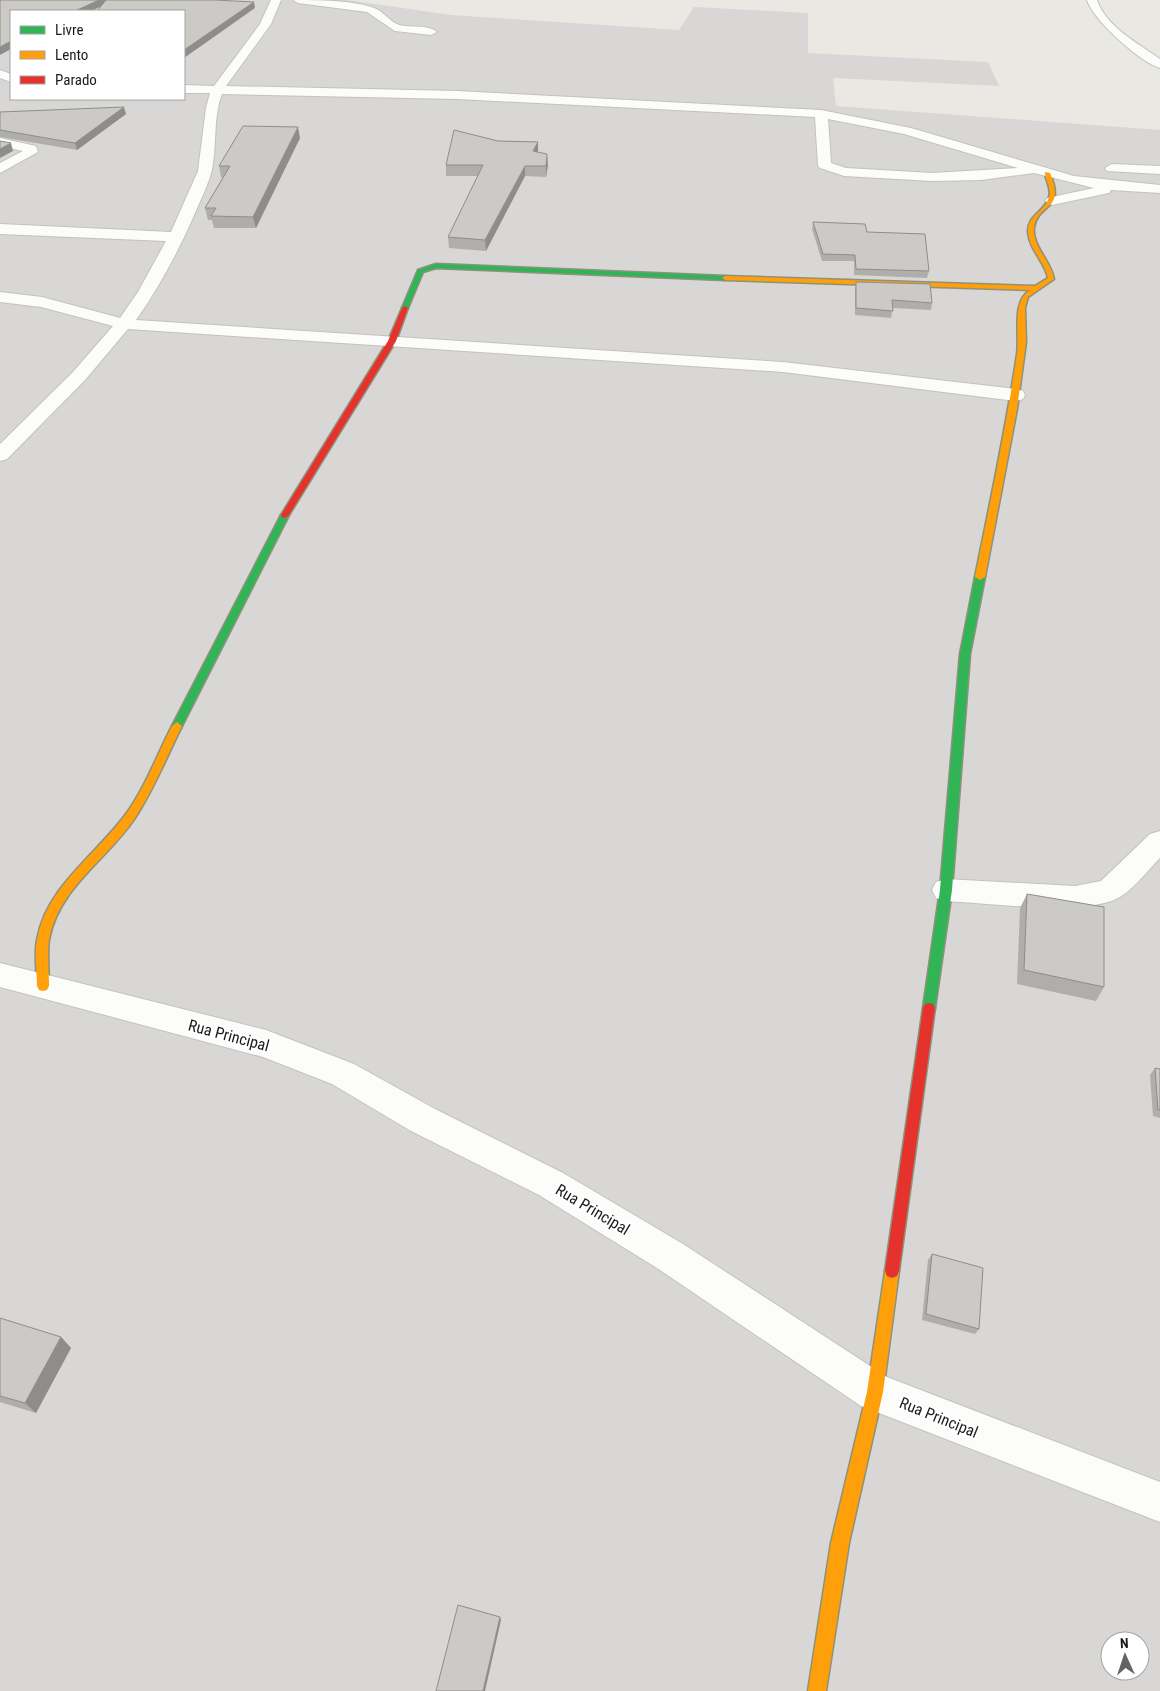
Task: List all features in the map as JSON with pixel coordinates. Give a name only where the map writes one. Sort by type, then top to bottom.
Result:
[{"type":"street","points":[[0,455],[62,393],[124,324],[177,237],[202,178],[210,145],[217,90],[260,30],[276,0]]},
{"type":"street","points":[[298,0],[363,8],[373,11],[395,28],[431,32]]},
{"type":"street","points":[[1092,0],[1092,6],[1100,18],[1160,64]]},
{"type":"street","points":[[185,89],[457,95],[821,114],[940,140],[1043,172],[1120,186],[1160,190]]},
{"type":"street","points":[[821,114],[823,159],[825,165],[844,172],[956,178],[1083,168]]},
{"type":"street","points":[[0,142],[31,149],[31,152],[22,158],[0,169]]},
{"type":"street","points":[[1102,168],[1160,170]]},
{"type":"street","points":[[817,1691],[840,1543],[875,1392],[946,890],[965,654],[1016,395],[1022,342],[1022,308],[1025,296],[1034,288],[1051,279],[1052,270],[1034,242],[1031,228],[1034,220],[1052,201],[1055,191],[1043,172]]},
{"type":"street","points":[[1052,201],[1120,186]]},
{"type":"street","points":[[0,229],[177,237]]},
{"type":"street","points":[[43,986],[43,940],[51,912],[76,878],[111,843],[132,814],[275,532],[392,341],[420,271],[436,266],[630,275],[1034,288]]},
{"type":"street","points":[[0,297],[42,302],[124,324],[783,368],[888,378],[1016,395]]},
{"type":"street","points":[[946,890],[1076,897],[1109,890],[1160,841]]},
{"type":"street","name":"Rua Principal","points":[[0,975],[266,1044],[343,1074],[423,1120],[551,1184],[670,1256],[875,1392],[1160,1502]]},
{"type":"shaded area","points":[[0,0],[348,0],[451,15],[679,30],[694,7],[808,13],[808,53],[988,62],[999,86],[833,78],[836,106],[1160,130],[1160,1691],[0,1691]]},
{"type":"building","points":[[0,0],[99,0],[77,10],[10,10],[10,42],[0,47]]},
{"type":"building","points":[[106,0],[254,2],[185,49],[185,10],[98,10]]},
{"type":"building","points":[[124,107],[75,143],[0,130],[0,112]]},
{"type":"building","points":[[243,126],[298,127],[253,217],[211,216],[216,208],[205,208],[230,166],[219,166]]},
{"type":"building","points":[[454,130],[498,141],[538,142],[533,151],[547,154],[546,166],[525,166],[485,240],[448,237],[483,165],[446,165]]},
{"type":"building","points":[[0,141],[11,143],[0,149]]},
{"type":"building","points":[[813,222],[865,224],[867,232],[925,234],[929,271],[856,269],[855,255],[823,254]]},
{"type":"building","points":[[856,282],[930,284],[932,303],[892,300],[893,311],[856,308]]},
{"type":"building","points":[[1027,894],[1104,907],[1104,987],[1024,970]]},
{"type":"building","points":[[1155,1068],[1160,1069],[1160,1110],[1158,1110]]},
{"type":"building","points":[[932,1254],[983,1268],[979,1329],[926,1314]]},
{"type":"building","points":[[0,1318],[61,1337],[25,1403],[0,1396]]},
{"type":"building","points":[[458,1605],[500,1617],[483,1691],[436,1691]]},
{"type":"traffic: fast","points":[[405,308],[420,271],[436,266],[725,278]]},
{"type":"traffic: fast","points":[[177,726],[285,515]]},
{"type":"traffic: fast","points":[[929,1008],[946,890],[965,654],[980,577]]},
{"type":"traffic: slow","points":[[980,577],[1013,409],[1022,342],[1022,308],[1025,296],[1051,279],[1050,272],[1034,243],[1031,230],[1033,221],[1051,201],[1053,195],[1047,173]]},
{"type":"traffic: slow","points":[[725,278],[1034,288]]},
{"type":"traffic: slow","points":[[43,986],[43,940],[48,921],[56,904],[67,888],[121,830],[132,814],[177,726]]},
{"type":"traffic: slow","points":[[817,1691],[840,1543],[875,1392],[892,1271]]},
{"type":"traffic: jam","points":[[285,515],[392,341],[405,308]]},
{"type":"traffic: jam","points":[[892,1271],[929,1008]]}]
